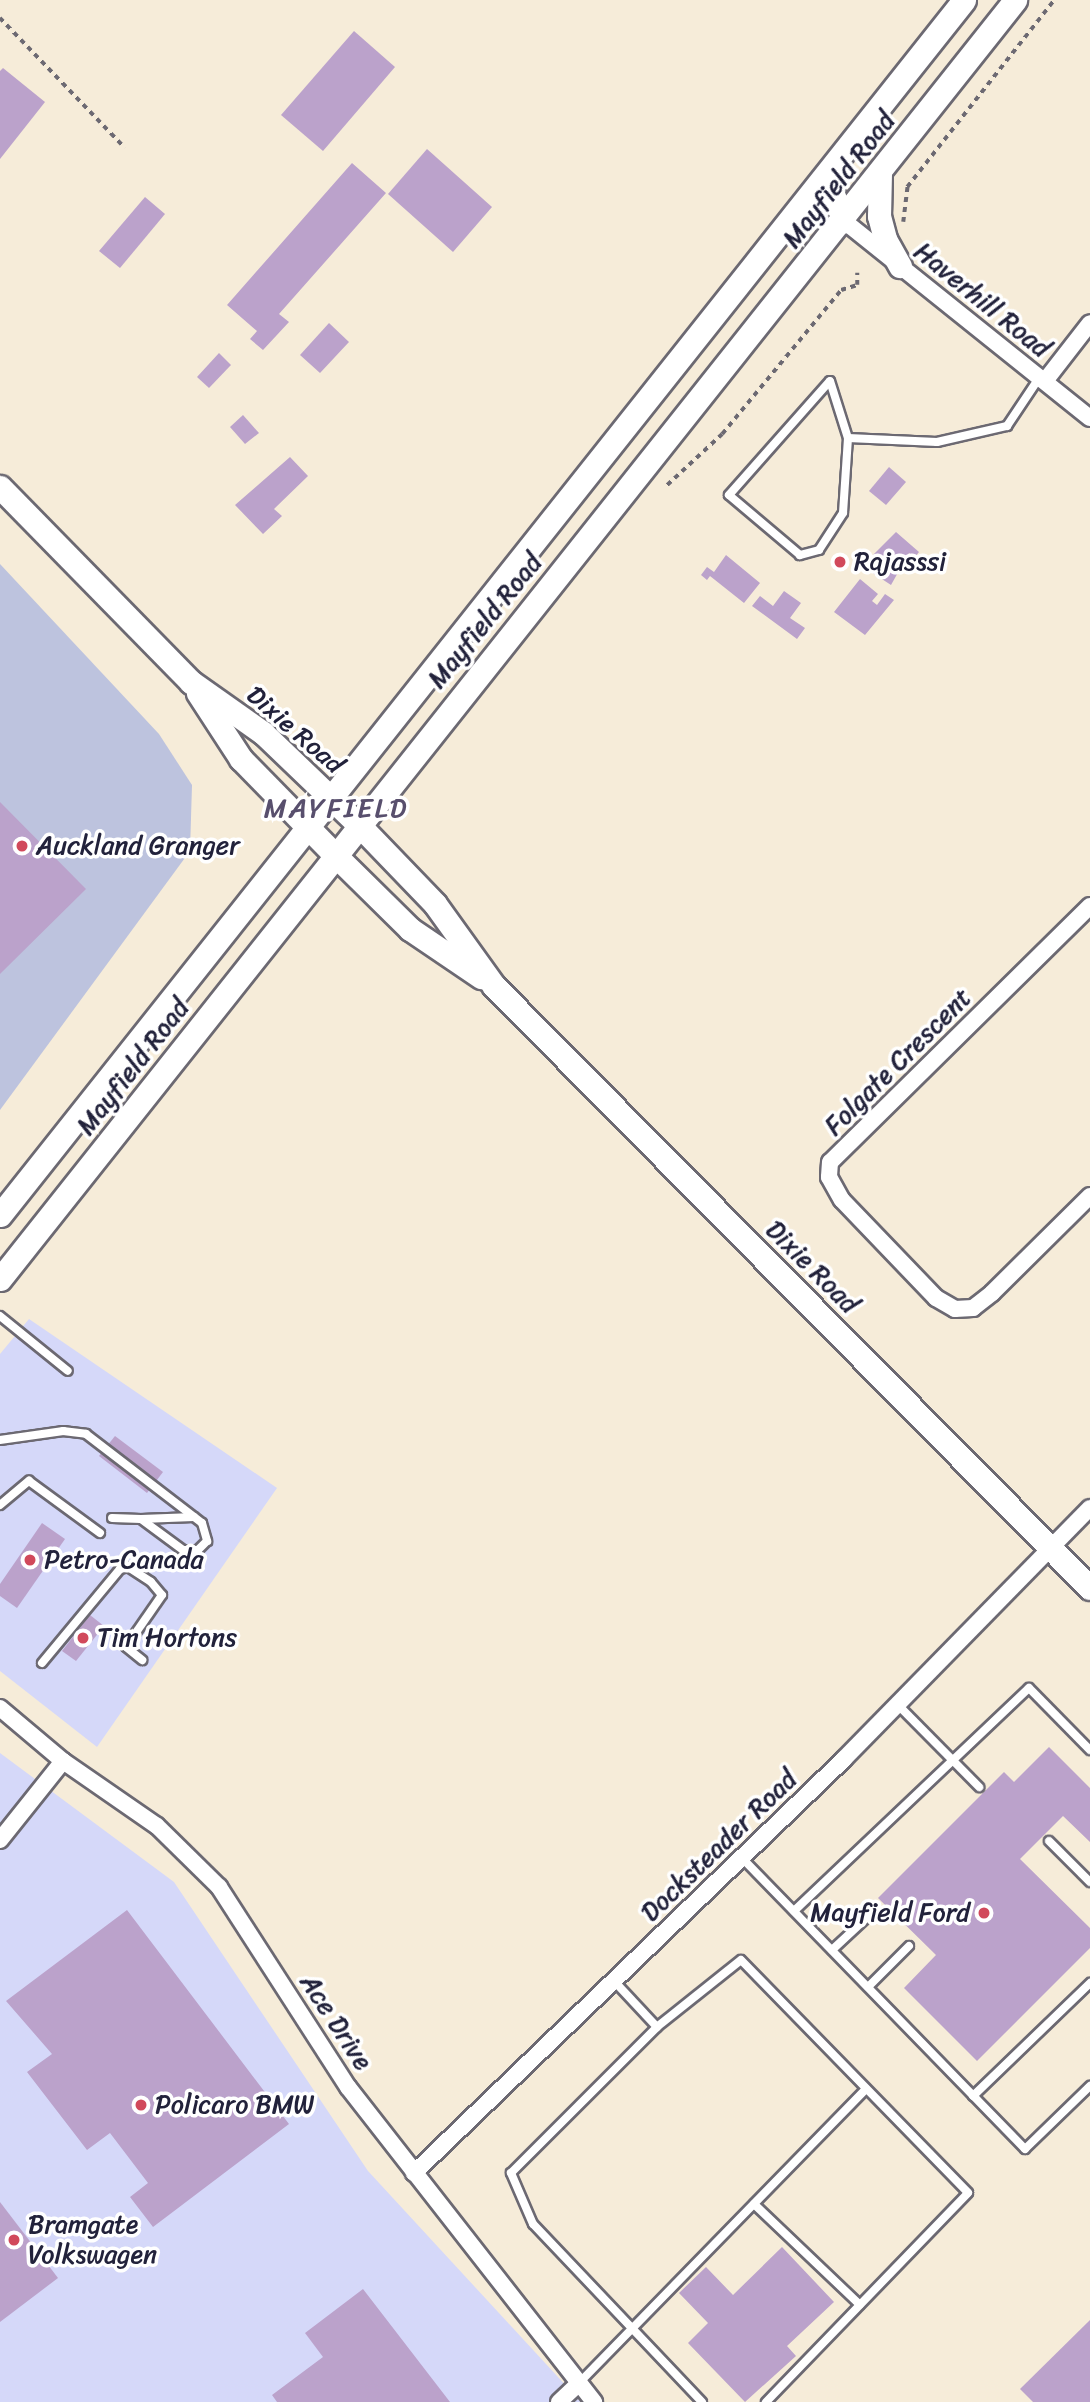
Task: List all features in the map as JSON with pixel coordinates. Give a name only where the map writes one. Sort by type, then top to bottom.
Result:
[{"type":"main road","name":"Mayfield Road","points":[[0,1215],[687,345],[826,177],[964,0]]},
{"type":"main road","name":"Mayfield Road","points":[[0,1279],[844,221],[1015,0]]},
{"type":"main road","points":[[880,173],[879,216],[885,239],[901,266]]},
{"type":"main road","points":[[826,177],[844,221]]},
{"type":"main road","name":"Dixie Road","points":[[0,486],[191,682],[263,733],[360,826],[435,904],[494,986],[1090,1588]]},
{"type":"main road","name":"Dixie Road","points":[[191,682],[242,759],[336,856],[410,929],[494,986]]},
{"type":"street","name":"Haverhill Road","points":[[844,221],[1090,418]]},
{"type":"street","points":[[1042,380],[1090,323]]},
{"type":"street","name":"Folgate Crescent","points":[[1090,906],[830,1162],[828,1177],[842,1200],[936,1298],[955,1309],[973,1308],[1090,1196]]},
{"type":"street","name":"Docksteader Road","points":[[414,2173],[742,1858],[897,1704],[1049,1546],[1090,1508]]},
{"type":"street","name":"Ace Drive","points":[[0,1708],[63,1761],[157,1826],[219,1887],[348,2087],[577,2385],[594,2402]]},
{"type":"street","points":[[0,1840],[63,1761]]},
{"type":"street","points":[[559,2402],[577,2385]]},
{"type":"lane","points":[[848,438],[937,442],[1007,426],[1042,380]]},
{"type":"lane","points":[[830,382],[848,438],[842,518],[815,553],[790,551],[729,495],[830,382]]},
{"type":"lane","points":[[0,1316],[68,1371]]},
{"type":"lane","points":[[0,1440],[63,1431],[86,1434],[194,1517],[208,1532],[207,1541],[198,1549],[183,1549],[141,1519]]},
{"type":"lane","points":[[0,1505],[29,1481],[100,1534]]},
{"type":"lane","points":[[112,1518],[194,1517]]},
{"type":"lane","points":[[42,1663],[120,1569],[128,1567],[151,1582],[162,1595],[126,1647],[142,1660]]},
{"type":"lane","points":[[794,1911],[1029,1688],[1090,1750]]},
{"type":"lane","points":[[897,1704],[979,1787]]},
{"type":"lane","points":[[1049,1841],[1090,1882]]},
{"type":"lane","points":[[742,1858],[1025,2149],[1090,2086]]},
{"type":"lane","points":[[832,1950],[875,1910]]},
{"type":"lane","points":[[868,1987],[909,1946]]},
{"type":"lane","points":[[702,2402],[533,2224],[511,2173],[657,2027],[741,1960],[968,2193],[766,2402]]},
{"type":"lane","points":[[614,1981],[657,2027]]},
{"type":"lane","points":[[973,2096],[1090,1983]]},
{"type":"lane","points":[[577,2385],[866,2089]]},
{"type":"lane","points":[[754,2204],[860,2305]]},
{"type":"path","points":[[904,222],[907,187],[1054,0]]},
{"type":"path","points":[[0,18],[125,148]]},
{"type":"path","points":[[667,485],[722,434],[841,290],[857,285],[857,273]]},
{"type":"shaded area","points":[[0,564],[159,734],[192,785],[190,851],[0,1110]]},
{"type":"shaded area","points":[[29,1319],[277,1488],[97,1747],[0,1671],[0,1354]]},
{"type":"shaded area","points":[[0,1753],[174,1882],[368,2171],[581,2402],[0,2402]]},
{"type":"building","points":[[354,31],[395,67],[323,151],[281,115]]},
{"type":"building","points":[[3,68],[45,102],[0,159],[0,71]]},
{"type":"building","points":[[427,149],[492,207],[453,252],[388,194]]},
{"type":"building","points":[[352,163],[386,193],[279,314],[289,322],[263,350],[250,339],[257,331],[227,305]]},
{"type":"building","points":[[145,197],[165,214],[120,268],[99,251]]},
{"type":"building","points":[[329,323],[349,342],[320,373],[300,355]]},
{"type":"building","points":[[219,353],[231,365],[209,388],[197,377]]},
{"type":"building","points":[[243,415],[259,433],[245,444],[230,427]]},
{"type":"building","points":[[290,457],[308,476],[274,509],[282,516],[263,534],[235,505]]},
{"type":"building","points":[[889,467],[906,482],[886,505],[869,491]]},
{"type":"building","points":[[896,532],[919,552],[915,557],[909,553],[891,585],[862,566]]},
{"type":"building","points":[[726,555],[760,583],[744,603],[710,576],[707,580],[701,575],[707,567],[714,572]]},
{"type":"building","points":[[860,579],[878,594],[872,601],[877,605],[885,594],[894,600],[865,635],[834,612]]},
{"type":"building","points":[[784,591],[801,603],[790,618],[805,628],[797,639],[752,606],[760,596],[773,606]]},
{"type":"building","name":"Auckland Granger","points":[[0,802],[86,889],[0,974]]},
{"type":"building","points":[[115,1436],[163,1472],[147,1493],[99,1456]]},
{"type":"building","points":[[42,1523],[65,1539],[17,1608],[0,1596],[0,1584]]},
{"type":"building","name":"Tim Hortons","points":[[90,1615],[104,1626],[76,1661],[62,1651]]},
{"type":"building","name":"Mayfield Ford","points":[[1049,1747],[1090,1788],[1090,1842],[1063,1816],[1020,1859],[1090,1928],[1090,1948],[977,2061],[904,1988],[936,1955],[878,1898],[1004,1772],[1014,1782]]},
{"type":"building","points":[[127,1910],[289,2124],[153,2227],[130,2197],[148,2183],[110,2133],[87,2150],[27,2072],[52,2054],[6,2001]]},
{"type":"building","name":"Bramgate Volkswagen","points":[[0,2202],[58,2278],[0,2322]]},
{"type":"building","points":[[782,2247],[834,2302],[787,2346],[796,2356],[745,2402],[688,2343],[708,2323],[679,2293],[706,2267],[733,2295]]},
{"type":"building","points":[[363,2289],[450,2402],[277,2402],[272,2395],[323,2357],[305,2333]]},
{"type":"building","points":[[1090,2320],[1090,2402],[1033,2402],[1020,2389]]},
{"type":"place","name":"Rajasssi","points":[[840,562]]},
{"type":"place","name":"Auckland Granger","points":[[22,846]]},
{"type":"place","name":"Petro-Canada","points":[[30,1560]]},
{"type":"place","name":"Tim Hortons","points":[[83,1638]]},
{"type":"place","name":"Mayfield Ford","points":[[984,1913]]},
{"type":"place","name":"Policaro BMW","points":[[141,2105]]},
{"type":"place","name":"Bramgate Volkswagen","points":[[14,2240]]},
{"type":"district","name":"MAYFIELD","points":[[336,808]]}]
